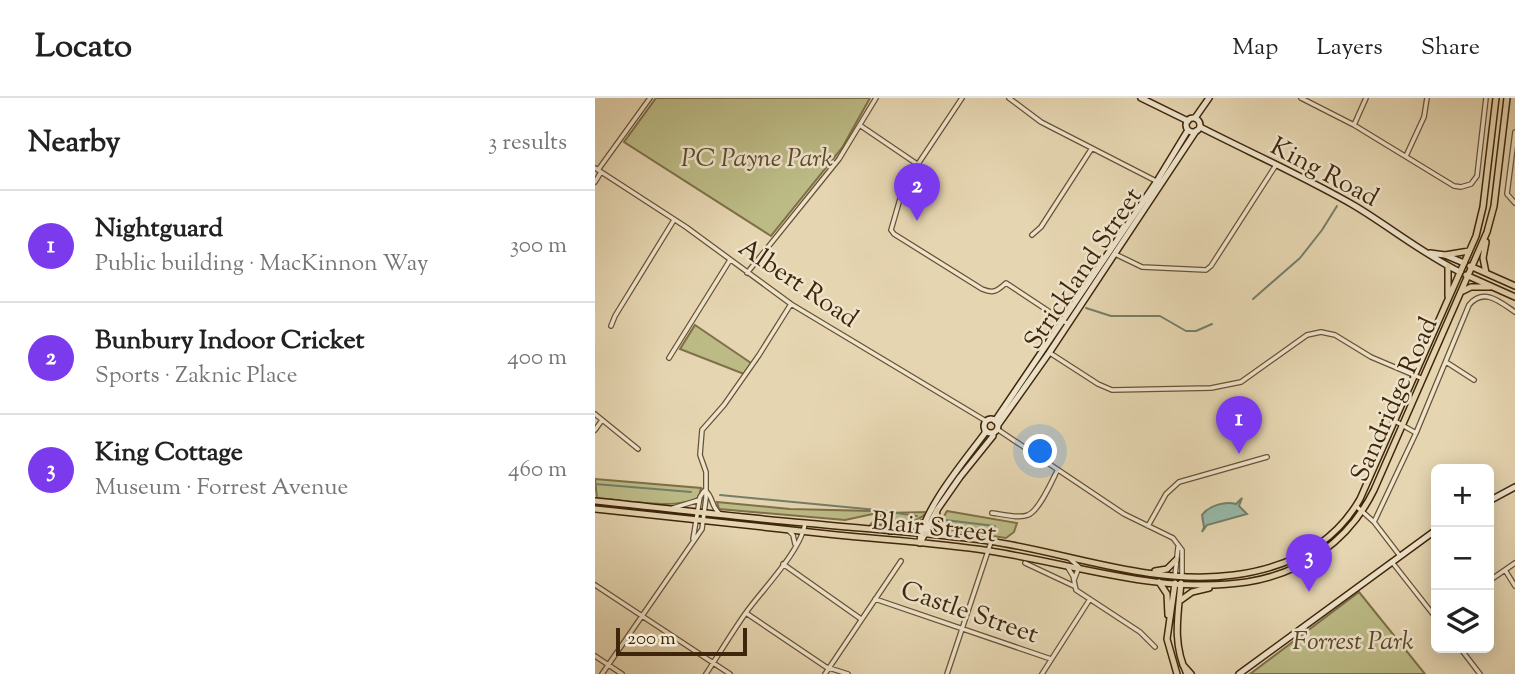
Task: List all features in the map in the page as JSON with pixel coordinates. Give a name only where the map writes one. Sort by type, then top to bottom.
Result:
[{"type":"main road","name":"Sandridge Road","points":[[1178,576],[1232,575],[1259,571],[1289,562],[1330,537],[1356,506],[1469,251],[1481,216],[1496,98]]},
{"type":"main road","name":"Sandridge Road","points":[[1178,584],[1247,582],[1289,571],[1316,557],[1350,528],[1363,511],[1487,232],[1495,206],[1507,98]]},
{"type":"main road","points":[[1486,273],[1483,258],[1487,232]]},
{"type":"main road","points":[[1445,255],[1469,251]]},
{"type":"main road","points":[[1464,263],[1515,286]]},
{"type":"main road","points":[[1448,266],[1448,299]]},
{"type":"main road","points":[[1460,272],[1515,297]]},
{"type":"main road","points":[[1462,292],[1471,287],[1493,287]]},
{"type":"main road","name":"Blair Street","points":[[595,501],[991,541],[1068,558],[1178,576]]},
{"type":"main road","name":"Blair Street","points":[[595,509],[989,551],[1178,584]]},
{"type":"main road","points":[[937,510],[936,529],[944,537]]},
{"type":"main road","points":[[890,531],[924,523]]},
{"type":"main road","points":[[1148,572],[1167,569],[1177,560]]},
{"type":"main road","points":[[1178,576],[1177,637],[1183,665],[1189,674]]},
{"type":"main road","points":[[1159,582],[1164,586],[1168,599],[1167,639],[1177,674]]},
{"type":"main road","points":[[1179,603],[1198,589],[1247,582]]},
{"type":"main road","points":[[1167,639],[1178,584]]},
{"type":"street","points":[[595,182],[598,170],[650,98]]},
{"type":"street","points":[[747,273],[839,159],[876,98]]},
{"type":"street","points":[[962,98],[917,164],[901,193],[891,230],[982,289],[991,293],[1006,283],[1066,323]]},
{"type":"street","points":[[1009,98],[1041,122],[1159,183]]},
{"type":"street","points":[[1141,98],[1188,121],[1195,118],[1209,98]]},
{"type":"street","points":[[1301,98],[1354,125],[1454,186],[1461,187],[1471,184],[1476,176],[1486,98]]},
{"type":"street","points":[[1354,125],[1366,98]]},
{"type":"street","points":[[1406,156],[1425,117],[1427,98]]},
{"type":"street","points":[[1195,118],[1199,122],[1198,130]]},
{"type":"street","points":[[1188,121],[1188,130]]},
{"type":"street","points":[[860,125],[917,164]]},
{"type":"street","name":"King Road","points":[[1188,130],[1198,130],[1276,165],[1355,206],[1460,272]]},
{"type":"street","name":"Strickland Street","points":[[1159,183],[1188,130]]},
{"type":"street","name":"Strickland Street","points":[[920,543],[937,510],[993,436],[996,427],[1159,183],[1198,130]]},
{"type":"street","points":[[1515,134],[1507,194],[1515,203]]},
{"type":"street","points":[[1032,235],[1041,227],[1092,148]]},
{"type":"street","points":[[1113,253],[1142,267],[1206,270],[1276,165]]},
{"type":"street","name":"Albert Road","points":[[598,170],[674,220],[791,304],[986,421]]},
{"type":"street","points":[[611,326],[674,220]]},
{"type":"street","name":"King Road","points":[[1430,253],[1445,255],[1464,263]]},
{"type":"street","points":[[669,358],[730,260]]},
{"type":"street","points":[[1374,522],[1416,433],[1468,307],[1473,300],[1483,296],[1492,297],[1515,312]]},
{"type":"street","points":[[602,674],[702,529],[700,520],[706,472],[700,455],[702,430],[725,405],[791,304]]},
{"type":"street","points":[[1047,351],[1112,390],[1211,388],[1241,382],[1307,335],[1321,332],[1335,335],[1371,357],[1423,379]]},
{"type":"street","points":[[1446,362],[1474,380]]},
{"type":"street","points":[[595,414],[638,449]]},
{"type":"street","points":[[595,430],[602,420]]},
{"type":"street","points":[[996,427],[985,429],[986,421],[996,427],[1124,514],[1170,536],[1182,550],[1178,576]]},
{"type":"street","points":[[1395,421],[1416,433]]},
{"type":"street","name":"Strickland Street","points":[[923,535],[924,523],[985,433],[985,429]]},
{"type":"street","points":[[1148,526],[1158,505],[1179,482],[1267,457]]},
{"type":"street","points":[[992,513],[1023,516],[1030,514],[1058,470]]},
{"type":"street","points":[[1494,498],[1515,487]]},
{"type":"street","points":[[702,512],[700,500],[705,489]]},
{"type":"street","points":[[705,489],[711,495],[713,507],[719,513]]},
{"type":"street","points":[[671,509],[700,500]]},
{"type":"street","points":[[1356,506],[1374,522],[1400,556]]},
{"type":"street","points":[[706,674],[746,612],[783,565],[804,532],[805,523]]},
{"type":"street","points":[[788,530],[793,535],[795,546]]},
{"type":"street","points":[[1240,673],[1431,534]]},
{"type":"street","points":[[947,674],[991,541]]},
{"type":"street","points":[[1178,576],[1179,545]]},
{"type":"street","points":[[1068,558],[1079,567],[1074,586]]},
{"type":"street","points":[[824,674],[901,561]]},
{"type":"street","points":[[1392,562],[1431,612]]},
{"type":"street","points":[[1025,563],[1074,586],[1140,632],[1154,647]]},
{"type":"street","points":[[1494,578],[1515,563]]},
{"type":"street","points":[[783,565],[861,619]]},
{"type":"street","points":[[1066,565],[1073,576],[1074,586]]},
{"type":"street","points":[[1505,570],[1515,586]]},
{"type":"street","points":[[595,584],[730,674]]},
{"type":"street","name":"Castle Street","points":[[875,599],[1051,659]]},
{"type":"street","points":[[1042,674],[1090,599]]},
{"type":"street","points":[[746,612],[829,667],[848,674]]},
{"type":"street","points":[[1464,653],[1480,674]]},
{"type":"street","points":[[595,656],[622,674]]},
{"type":"green space","name":"PC Payne Park","points":[[656,98],[870,98],[842,148],[771,236],[624,142]]},
{"type":"green space","points":[[695,325],[751,363],[744,374],[680,349]]},
{"type":"green space","points":[[595,479],[701,488],[699,497],[690,501],[664,504],[635,502],[597,498]]},
{"type":"green space","points":[[717,502],[790,509],[873,511],[873,514],[845,520],[719,509]]},
{"type":"green space","points":[[947,511],[1017,523],[1014,532],[1006,538],[937,528]]},
{"type":"green space","points":[[928,512],[908,523],[871,524],[883,513]]},
{"type":"green space","name":"Forrest Park","points":[[1359,592],[1425,674],[1250,674]]},
{"type":"shaded area","points":[[1242,498],[1239,506],[1247,514],[1207,525],[1202,532],[1202,515],[1205,512],[1218,505],[1236,504]]},
{"type":"waterway","points":[[1253,299],[1300,258],[1337,206]]},
{"type":"waterway","points":[[1086,308],[1111,316],[1160,316],[1186,331],[1196,331],[1212,324]]},
{"type":"waterway","points":[[595,484],[691,492]]},
{"type":"waterway","points":[[720,495],[877,510]]},
{"type":"waterway","points":[[883,511],[917,516]]},
{"type":"waterway","points":[[945,520],[995,526]]},
{"type":"place","name":"Bunbury Indoor Cricket","points":[[917,221]]},
{"type":"place","name":"Nightguard","points":[[1239,454]]},
{"type":"place","name":"King Cottage","points":[[1309,592]]}]
